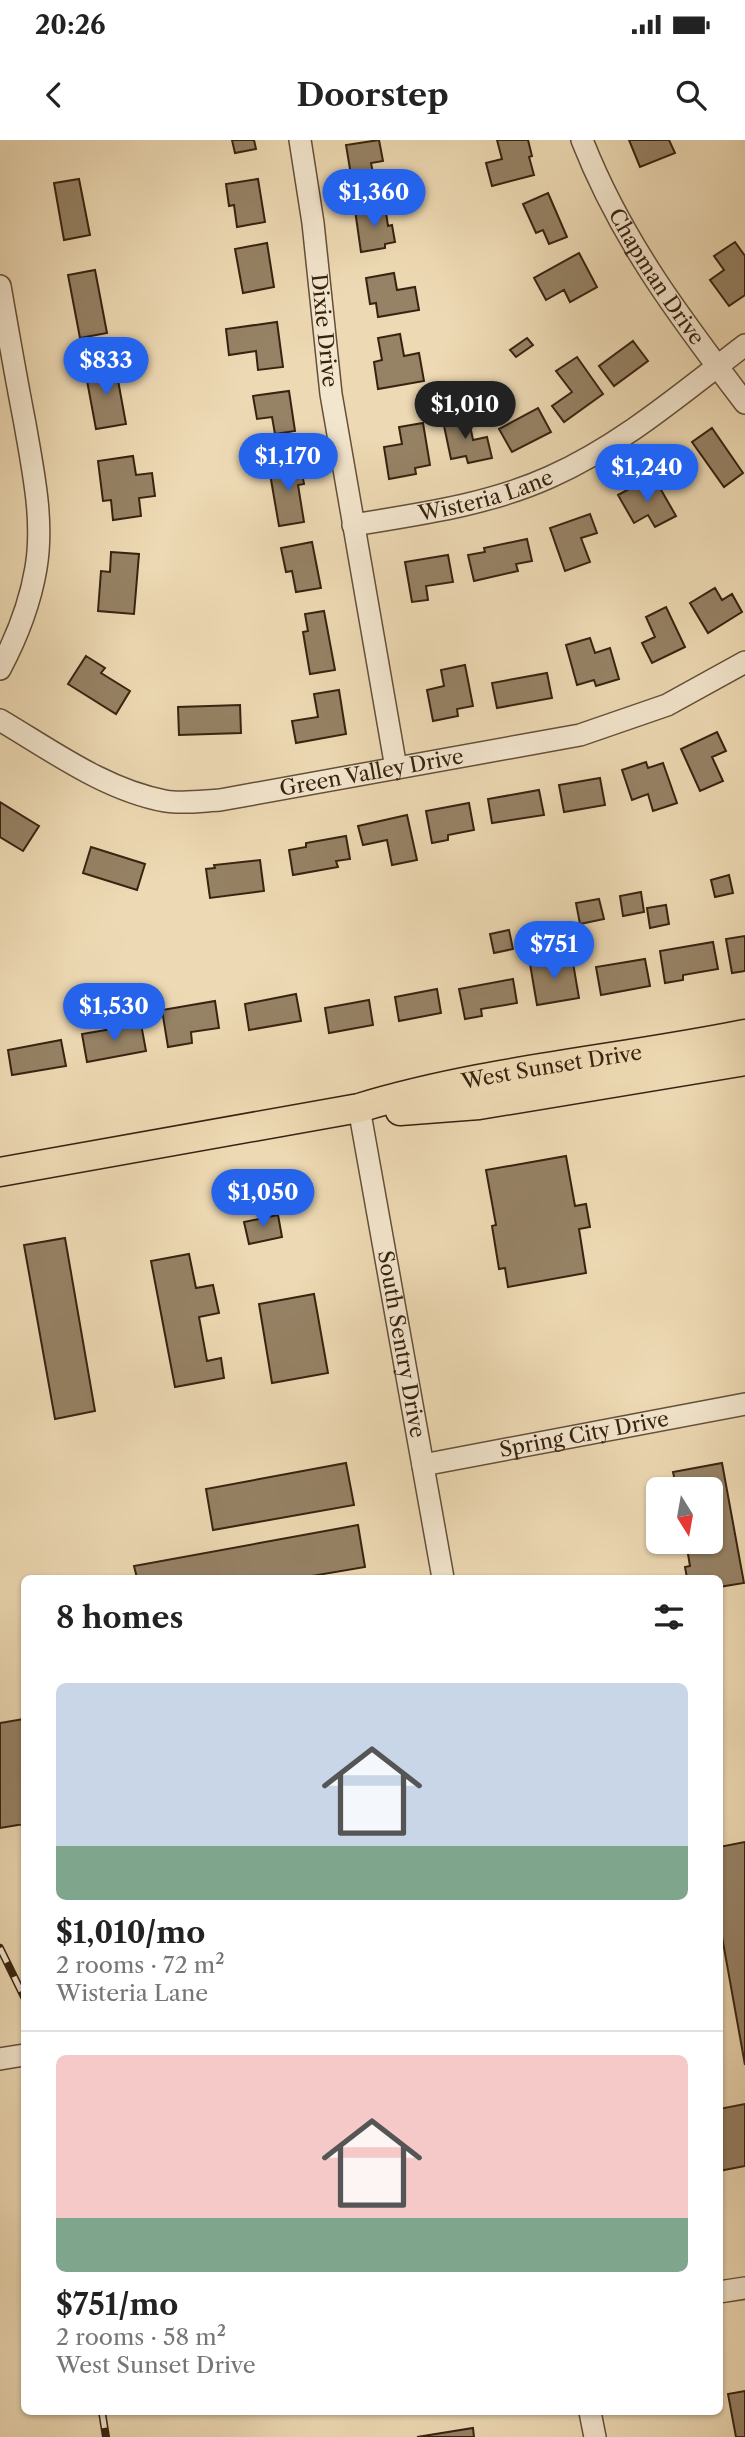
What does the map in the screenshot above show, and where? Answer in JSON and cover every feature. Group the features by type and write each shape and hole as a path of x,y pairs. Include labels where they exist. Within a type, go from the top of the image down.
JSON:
{"main road":[{"name":"West Sunset Drive","path":"0,1172 359,1108 479,1079 666,1050 745,1034"},
{"name":"West Sunset Drive","path":"359,1108 400,1111 479,1105 745,1061"}],"street":[{"name":"Dixie Drive","path":"300,140 313,223 331,394 396,768"},
{"name":"Chapman Drive","path":"582,140 606,197 651,276 745,403"},
{"path":"0,286 34,474 39,542 25,614 0,669"},
{"name":"Wisteria Lane","path":"353,525 480,502 551,477 592,456 626,434 745,345"},
{"name":"Green Valley Drive","path":"0,720 108,781 148,796 168,801 220,800 592,731 667,705 745,663"},
{"name":"South Sentry Drive","path":"359,1108 442,1575"},
{"name":"Spring City Drive","path":"423,1465 745,1404"},
{"path":"0,2059 21,2056"},
{"path":"723,2291 745,2288"},
{"path":"591,2415 595,2437"}],"building":[{"path":"232,140 254,140 256,149 235,153"},
{"path":"379,140 383,161 371,163 375,183 353,187 346,145"},
{"path":"497,140 528,140 534,175 492,186 486,163 502,159"},
{"path":"629,140 669,140 675,153 640,167"},
{"path":"79,179 90,235 64,240 54,183"},
{"path":"258,179 265,222 237,227 234,205 229,206 226,184"},
{"path":"548,193 567,237 549,244 543,230 536,233 523,204"},
{"path":"385,206 388,226 392,225 395,242 385,244 385,248 361,252 355,210"},
{"path":"735,242 745,256 745,295 729,306 710,280 724,270 714,256"},
{"path":"267,243 274,287 243,293 235,249"},
{"path":"579,253 597,287 570,302 564,290 546,300 534,278"},
{"path":"95,270 107,333 80,338 68,275"},
{"path":"394,273 397,290 415,287 419,310 378,317 376,303 370,304 366,278"},
{"path":"277,322 283,367 258,370 256,351 229,355 226,329"},
{"path":"400,334 404,356 419,353 424,381 378,389 374,362 382,360 378,338"},
{"path":"527,338 533,345 516,357 510,350"},
{"path":"633,341 648,361 614,386 599,366"},
{"path":"577,357 603,394 564,422 552,406 572,392 556,371"},
{"path":"115,364 126,424 96,429 85,370"},
{"path":"289,391 295,431 275,434 272,417 257,419 253,396"},
{"path":"538,408 551,432 512,452 499,429"},
{"path":"468,416 473,440 487,437 492,458 468,463 466,456 451,459 443,421"},
{"path":"423,423 430,465 415,468 416,474 389,479 384,447 402,444 399,427"},
{"path":"712,428 743,473 724,487 692,442"},
{"path":"133,456 136,475 152,473 155,496 139,498 141,516 113,520 111,500 103,501 98,461"},
{"path":"300,463 304,484 298,485 304,522 279,526 269,468"},
{"path":"656,481 676,516 655,527 648,515 634,523 618,495 638,484 641,489"},
{"path":"590,514 597,533 581,538 590,562 565,571 550,528"},
{"path":"527,539 532,561 516,564 518,571 474,581 468,555 485,552 484,548"},
{"path":"312,542 321,588 296,592 292,571 286,572 281,548"},
{"path":"111,552 139,554 134,614 98,611 101,571 110,572"},
{"path":"448,555 453,582 426,586 428,600 412,602 405,562"},
{"path":"715,588 722,600 732,594 742,612 708,633 690,603"},
{"path":"666,607 685,647 652,663 642,643 655,637 646,617"},
{"path":"324,611 335,670 310,674 303,632 308,631 305,614"},
{"path":"590,638 595,653 610,648 619,679 596,686 594,680 577,685 566,645"},
{"path":"86,656 105,668 101,673 130,691 116,714 68,684"},
{"path":"465,665 473,706 457,709 458,716 433,721 427,690 444,686 441,670"},
{"path":"547,673 552,698 497,708 492,683"},
{"path":"339,690 346,734 296,743 292,721 318,717 314,694"},
{"path":"240,705 241,733 179,735 178,707"},
{"path":"717,732 726,751 712,757 723,781 700,791 681,749"},
{"path":"646,762 648,768 663,763 677,803 653,811 648,794 632,800 622,770"},
{"path":"600,778 605,805 564,812 559,785"},
{"path":"539,790 544,815 492,823 488,799"},
{"path":"0,802 39,826 23,851 0,837"},
{"path":"469,803 474,830 448,835 448,840 432,843 426,811"},
{"path":"407,815 417,860 392,865 387,840 363,845 358,826"},
{"path":"346,836 350,859 336,861 338,867 293,875 289,850 306,847 306,843"},
{"path":"91,847 145,864 137,890 83,873"},
{"path":"260,860 264,891 210,898 206,869 215,868 214,865"},
{"path":"729,875 733,893 715,897 711,880"},
{"path":"641,892 644,912 623,916 620,896"},
{"path":"599,899 604,919 580,924 576,903"},
{"path":"666,905 669,924 650,928 647,908"},
{"path":"509,930 513,949 494,953 490,934"},
{"path":"745,936 745,971 732,973 726,939"},
{"path":"713,942 718,969 683,975 683,980 665,983 660,951"},
{"path":"572,957 579,998 537,1005 530,964"},
{"path":"645,959 650,986 601,995 596,967"},
{"path":"513,979 517,1003 481,1009 482,1016 465,1019 459,989"},
{"path":"437,989 441,1013 399,1021 395,997"},
{"path":"296,994 301,1021 249,1030 245,1004"},
{"path":"369,1000 373,1025 329,1033 325,1008"},
{"path":"215,1001 219,1028 191,1032 192,1043 168,1047 162,1010"},
{"path":"141,1024 146,1051 87,1062 82,1034"},
{"path":"61,1040 66,1066 12,1075 8,1050"},
{"path":"566,1156 575,1206 586,1204 590,1227 579,1229 586,1273 508,1287 505,1268 499,1269 492,1226 496,1225 486,1170"},
{"path":"278,1215 282,1237 249,1244 244,1222"},
{"path":"65,1238 95,1411 55,1419 24,1245"},
{"path":"189,1254 196,1288 213,1285 219,1313 199,1317 207,1361 221,1358 224,1378 175,1387 151,1261"},
{"path":"314,1294 328,1373 272,1383 259,1304"},
{"path":"346,1463 354,1505 213,1530 206,1489"},
{"path":"722,1463 744,1583 723,1586 723,1575 686,1575 685,1567 690,1566 688,1554 723,1554 723,1477 674,1477 673,1472"},
{"path":"358,1525 365,1567 318,1575 136,1575 134,1566"},
{"path":"21,1720 21,1824 0,1828 0,1723"},
{"path":"745,1842 745,2065 723,1942 723,1846"},
{"path":"745,2104 745,2166 723,2170 723,2108"},
{"path":"745,2391 745,2437 736,2437 728,2394"},
{"path":"473,2428 474,2437 417,2437"}],"railway":[{"path":"0,1948 21,1991"},
{"path":"102,2415 106,2437"}]}
